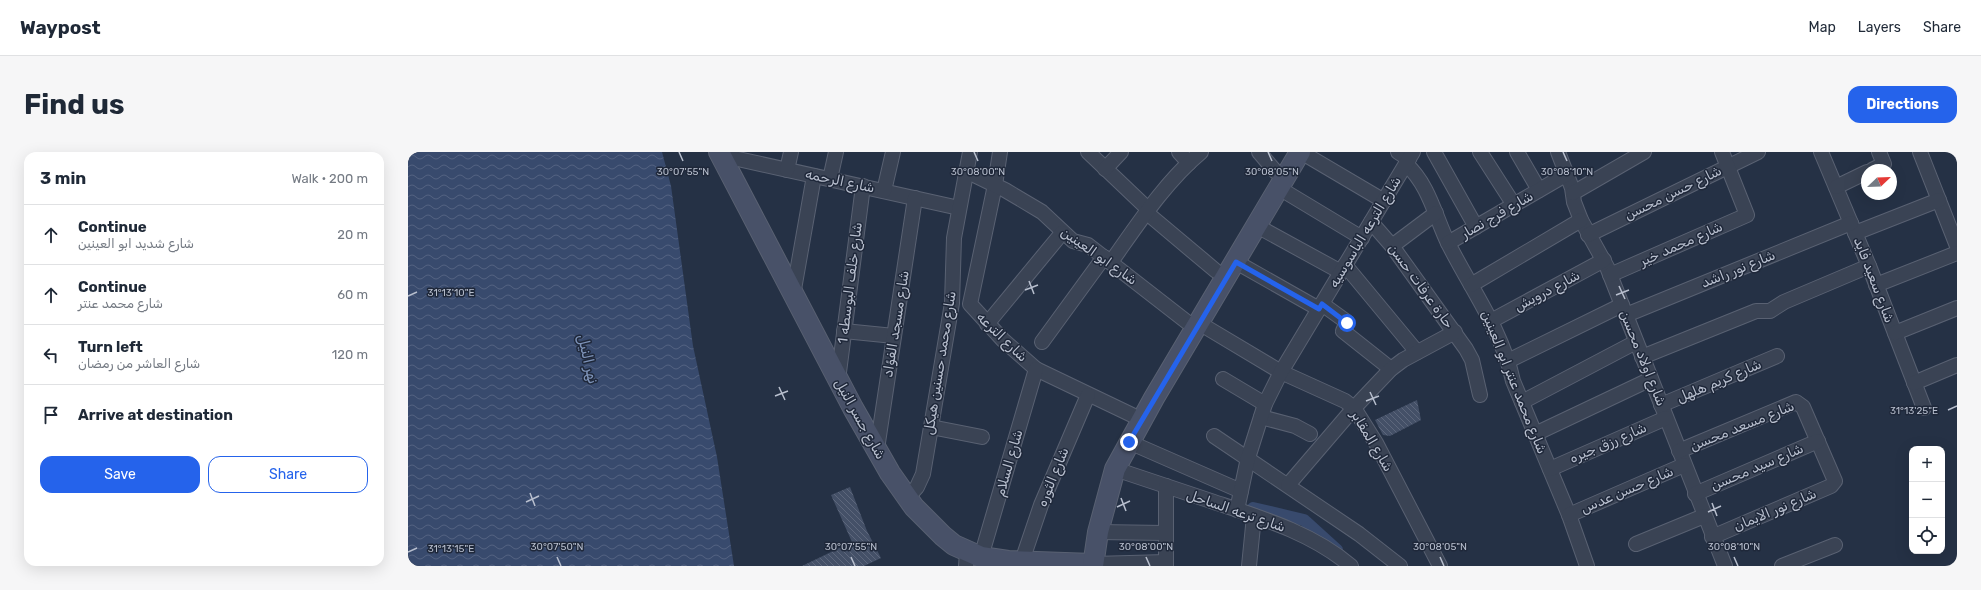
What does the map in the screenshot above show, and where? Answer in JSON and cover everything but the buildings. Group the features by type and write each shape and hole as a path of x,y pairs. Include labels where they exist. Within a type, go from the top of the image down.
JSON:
{"main road":[{"path":"1087,565 1086,528 1093,503 1117,441 1132,415 1193,322 1236,262 1257,226 1277,179 1286,152"},
{"path":"1087,565 1098,532 1115,469 1193,322 1216,271 1277,179 1301,152"},
{"name":"شارع جسر النيل","path":"730,155 793,294 876,449 890,474 907,498 942,536 972,558 1087,565"}],"street":[{"path":"788,170 791,152"},
{"path":"830,179 836,152"},
{"path":"884,191 893,152"},
{"name":"شارع محمد حسنين هيكل","path":"907,498 917,487 922,474 952,302 954,238 970,152"},
{"name":"شارع الترعه","path":"1000,152 995,185 970,301 972,307 987,324 1036,369 1132,415"},
{"path":"1088,152 1148,211 1216,271"},
{"path":"1105,169 1121,152"},
{"path":"1179,152 1189,163"},
{"path":"1042,342 1148,211 1189,163 1201,152"},
{"path":"1259,152 1277,179 1362,238"},
{"path":"1301,152 1384,201"},
{"path":"1434,152 1476,227"},
{"path":"1480,152 1514,205"},
{"path":"1517,152 1539,190"},
{"name":"شارع اولاد محسن","path":"1558,152 1567,174 1573,193 1574,202 1581,220 1588,235 1604,260 1712,537 1725,566"},
{"path":"1573,193 1644,152"},
{"path":"1722,152 1728,166"},
{"name":"شارع حسن محسن","path":"1588,235 1758,152"},
{"name":"شارع سعيد فايد","path":"1821,152 1869,266 1924,408"},
{"path":"1879,152 1884,164"},
{"path":"1920,152 1957,246"},
{"name":"شارع الرحمه","path":"730,155 788,170 959,208"},
{"name":"شارع الترعه الباسوسيه","path":"1237,510 1248,458 1263,410 1281,372 1384,201 1406,157"},
{"name":"شارع محمد عنتر ابو العينين","path":"1406,157 1425,186 1448,243 1491,321 1508,360 1513,381 1569,514 1587,566"},
{"name":"شارع محمد خير","path":"1610,275 1746,216 1747,211 1728,166"},
{"name":"شارع ابو العينين","path":"966,171 995,185 1042,212 1062,233 1073,241 1086,244 1193,322"},
{"name":"شارع فرج نصار","path":"1448,243 1567,174"},
{"path":"1836,187 1861,175"},
{"path":"793,294 814,176"},
{"name":"شارع خلف البوسطه 1","path":"838,380 863,186"},
{"name":"شارع مسجد الفؤاد","path":"876,449 915,198"},
{"name":"شارع نور راشد","path":"1508,360 1624,310 1853,228 1939,200"},
{"path":"1392,246 1436,213"},
{"path":"1471,285 1581,220"},
{"name":"حارة عرفات حسن","path":"1371,222 1392,246 1455,332 1472,360 1480,396"},
{"path":"1257,226 1343,269 1418,352"},
{"path":"987,324 1062,233"},
{"path":"1876,284 1957,253"},
{"name":"شارع درويش","path":"1491,321 1604,260"},
{"path":"1236,262 1347,322 1342,331 1391,369"},
{"path":"1642,358 1756,311 1762,310 1770,312 1784,302 1869,266"},
{"path":"1895,333 1957,308"},
{"name":"شارع المقابر","path":"1193,322 1281,372 1345,402 1354,408 1376,443 1440,566"},
{"path":"844,331 894,336"},
{"path":"1288,485 1354,408 1391,369 1418,352 1455,332"},
{"path":"1522,402 1636,342"},
{"name":"شارع كريم هلهل","path":"1661,405 1777,356"},
{"path":"1914,383 1957,365"},
{"name":"شارع السلام","path":"972,558 1036,369"},
{"path":"1223,379 1263,410 1310,434"},
{"path":"1535,434 1651,379"},
{"name":"شارع الثوره","path":"1022,561 1041,505 1088,395"},
{"name":"شارع مسعد محسن","path":"1679,451 1792,403 1801,404 1818,441"},
{"name":"شارع رزق جيره","path":"1550,469 1666,418"},
{"path":"930,427 982,437"},
{"path":"1214,436 1380,549 1400,566"},
{"name":"شارع نور الايمان","path":"1712,537 1831,486 1834,481 1818,441"},
{"name":"شارع سيد محسن","path":"1695,494 1818,441"},
{"path":"1129,442 1241,491"},
{"name":"شارع حسن عدس","path":"1569,514 1684,465"},
{"name":"شارع ترعه الساحل","path":"1115,469 1237,510 1303,535 1320,543 1351,566"},
{"path":"1087,565 1166,564 1166,486"},
{"path":"1249,566 1254,516"},
{"path":"1636,544 1704,516"},
{"path":"1098,532 1165,533"},
{"path":"1782,566 1835,545"}],"water":[{"name":"نهر النيل","path":"408,152 662,152 671,186 693,346 717,457 734,566 408,566"}],"waterway":[{"path":"1253,508 1304,520 1337,550"}],"route":[{"path":"1129,442 1236,262 1319,309 1322,304 1347,323"}]}
